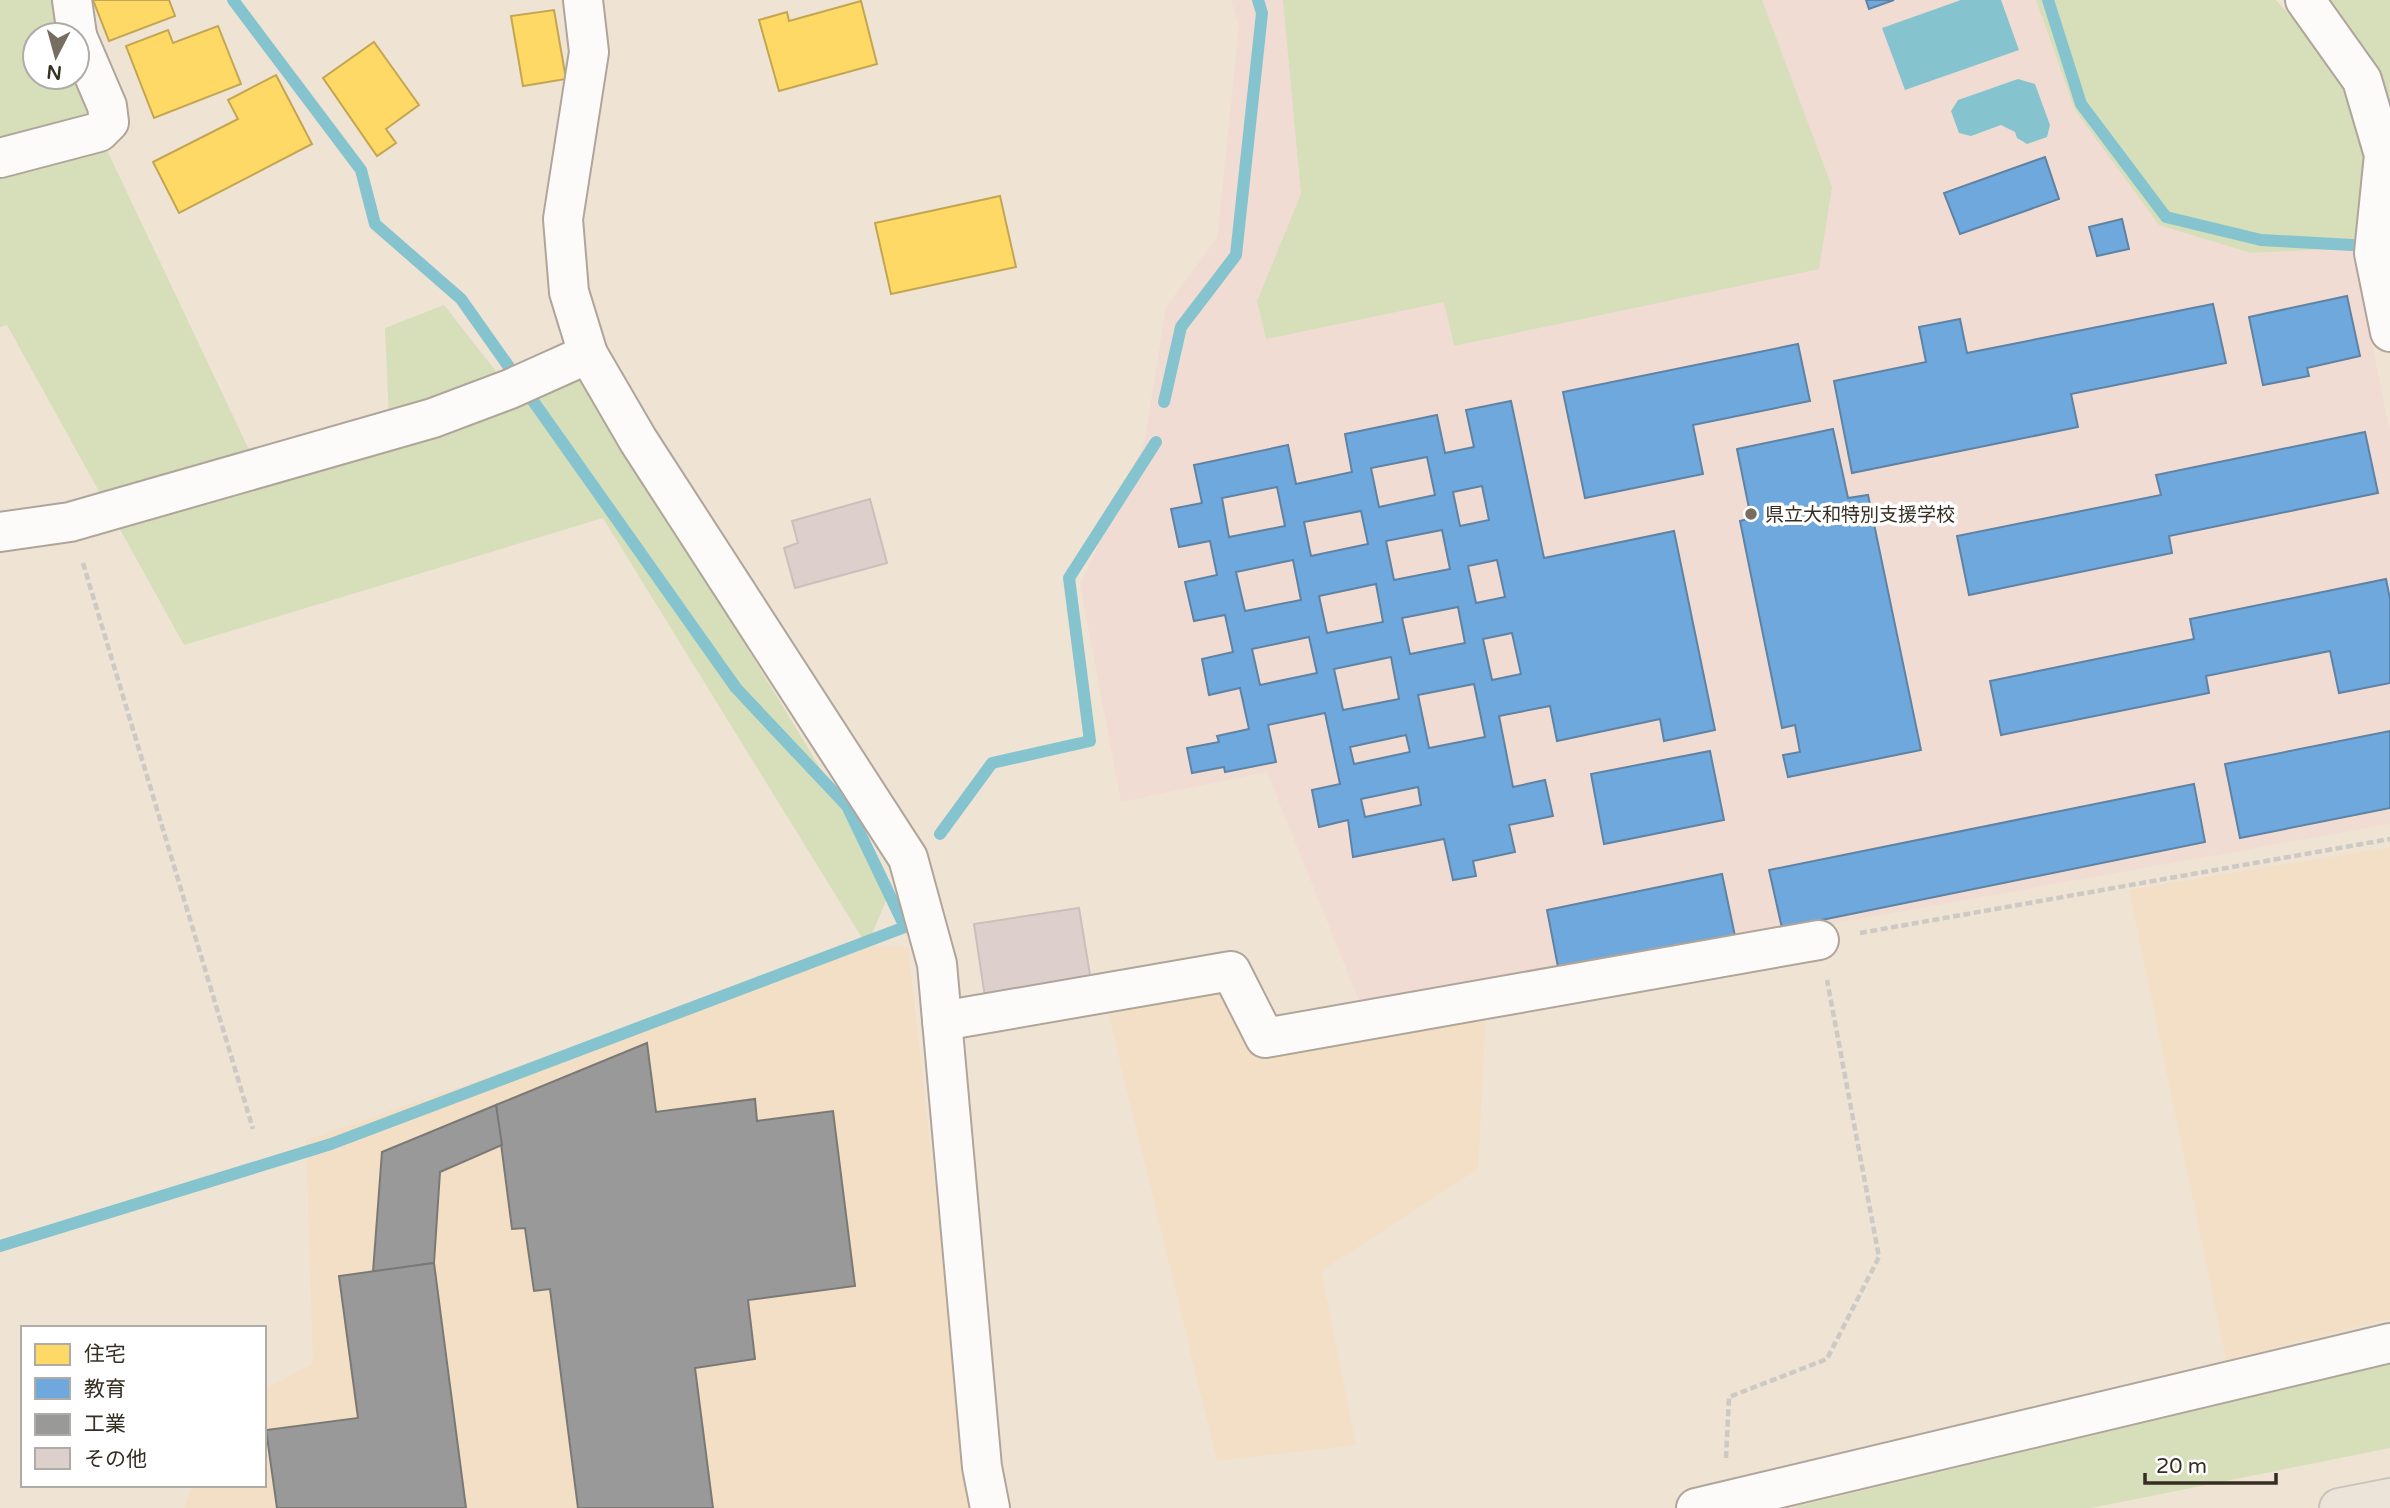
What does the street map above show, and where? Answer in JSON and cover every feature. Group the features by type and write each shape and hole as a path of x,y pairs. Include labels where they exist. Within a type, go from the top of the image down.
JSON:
{"highway":[{"path":"2339,1508 2390,1498"}],"street":[{"path":"72,0 75,21"},
{"path":"583,0 589,52 563,219 569,292 588,354 638,440 908,858 937,964 981,1453 990,1508"},
{"path":"2305,0 2362,80 2384,155 2374,253 2390,332"},
{"path":"0,158 99,132 109,122 107,106 91,68"},
{"path":"0,532 70,522 433,418 588,354"},
{"path":"942,1021 1231,971 1265,1038 1819,940"},
{"path":"1710,1505 2390,1343"}],"path":[{"path":"70,522 253,1129"},
{"path":"1710,1505 1729,1397 1827,1359 1879,1257 1819,940 2390,839"}],"shaded area":[{"name":"県立大和特別支援学校","path":"1231,0 2036,0 2075,110 2251,253 2353,248 2390,433 2390,824 1362,1008 1267,772 1121,802 1080,585 1144,444 1166,307 1217,238 1239,26"},
{"path":"2390,847 2390,1319 2226,1360 2129,890"},
{"path":"867,946 908,947 966,1465 974,1508 184,1508 192,1487 266,1487 266,1389 313,1363 306,1140"},
{"path":"1224,990 1260,1055 1486,1014 1478,1169 1321,1271 1356,1445 1217,1461 1108,1012"}],"green space":[{"path":"0,0 59,0 64,21 21,21 21,91 82,91 86,106 261,475 390,442 385,328 444,305 516,397 583,378 892,886 867,946 603,518 184,645 7,325 0,327"},
{"path":"1283,0 1762,0 1832,187 1819,269 1454,346 1444,302 1266,339 1257,301 1301,194"},
{"path":"2036,0 2276,0 2349,80 2375,160 2353,248 2251,253 2159,225 2075,110"},
{"path":"2327,0 2390,0 2390,131"},
{"path":"2390,1364 2390,1448 2091,1508 1790,1508"}],"water":[{"path":"1961,0 2001,0 2019,50 1905,90 1882,28"},
{"path":"2018,79 2035,84 2050,125 2047,137 2027,144 2017,138 2015,132 2001,125 1971,136 1959,133 1951,111 1958,100"}],"building: 住宅":[{"path":"93,0 169,0 175,16 109,41"},
{"path":"861,1 877,64 779,91 759,20 787,12 789,21"},
{"path":"554,10 566,79 523,86 511,16"},
{"path":"218,26 241,84 154,118 126,46 168,30 173,43"},
{"path":"374,42 419,105 386,129 396,143 377,156 323,78"},
{"path":"276,75 312,144 179,213 153,162 238,119 228,100"},
{"path":"1000,196 1016,267 891,294 875,223"}],"building: 教育":[{"path":"1866,0 1894,0 1869,9"},
{"path":"2045,157 2059,199 1960,234 1944,193"},
{"path":"2122,219 2129,249 2097,256 2089,227"},
{"path":"2347,296 2360,356 2307,368 2309,376 2263,385 2249,317"},
{"path":"2213,304 2226,363 2071,394 2078,427 1852,473 1834,381 1926,362 1919,327 1960,319 1967,353"},
{"path":"1798,344 1810,401 1693,425 1703,474 1585,498 1563,392"},
{"path":"1511,401 1544,558 1674,531 1715,730 1664,741 1660,719 1557,741 1550,706 1499,716 1513,787 1545,780 1553,816 1509,825 1515,852 1473,861 1476,876 1453,880 1444,839 1353,857 1348,820 1319,827 1312,790 1340,784 1325,713 1268,725 1276,762 1225,772 1224,767 1192,773 1187,748 1219,742 1217,736 1249,729 1240,688 1209,695 1202,659 1233,652 1225,615 1194,621 1185,582 1217,575 1210,541 1179,547 1171,509 1202,503 1194,465 1288,445 1296,484 1352,472 1345,434 1437,415 1445,453 1474,447 1466,410","holes":["1427,457 1435,495 1379,507 1371,468","1482,486 1489,520 1460,526 1453,492","1277,487 1285,526 1229,537 1222,498","1361,511 1368,544 1311,556 1304,522","1442,530 1450,569 1394,580 1386,541","1293,560 1301,600 1245,611 1236,572","1497,560 1505,597 1476,603 1468,566","1376,584 1383,622 1327,633 1319,596","1458,607 1465,643 1410,654 1402,618","1512,633 1521,674 1492,680 1483,639","1309,637 1317,673 1260,685 1252,649","1391,657 1399,699 1343,710 1334,669","1474,684 1485,737 1429,748 1418,695","1406,735 1410,752 1354,764 1350,747","1418,787 1421,805 1365,817 1361,799"]},
{"path":"1833,429 1848,498 1868,495 1921,750 1788,777 1783,755 1800,752 1795,725 1782,728 1740,521 1751,518 1737,449"},
{"path":"2365,432 2378,493 2169,536 2172,553 1969,595 1957,536 2161,495 2156,475"},
{"path":"2386,579 2390,599 2390,683 2339,693 2330,651 2206,676 2209,693 2001,735 1990,681 2194,639 2190,619"},
{"path":"2390,731 2390,808 2240,838 2225,764"},
{"path":"1710,751 1724,820 1604,844 1591,774"},
{"path":"2194,784 2205,842 1782,928 1769,870"},
{"path":"1722,874 1735,936 1559,972 1547,910"}],"building: 工業":[{"path":"647,1043 656,1112 755,1099 757,1121 833,1111 855,1286 748,1300 755,1359 695,1368 713,1508 578,1508 550,1289 534,1291 525,1228 512,1229 496,1105"},
{"path":"496,1105 502,1145 440,1172 434,1263 373,1272 382,1152"},
{"path":"434,1263 466,1508 277,1508 266,1430 358,1418 339,1276"}],"building: その他":[{"path":"870,499 887,563 795,588 784,548 798,543 792,521"},
{"path":"1079,908 1091,981 985,997 974,924"}],"waterway":[{"path":"0,1246 331,1144 905,927 847,806 736,688 461,299 375,224 361,170 233,0"},
{"path":"1164,402 1181,327 1236,255 1262,13 1258,0"},
{"path":"2048,0 2081,104 2166,217 2261,240 2352,245"},
{"path":"940,834 992,763 1090,741 1069,578 1156,442"}],"place":[{"name":"県立大和特別支援学校","path":"1751,514"}]}
